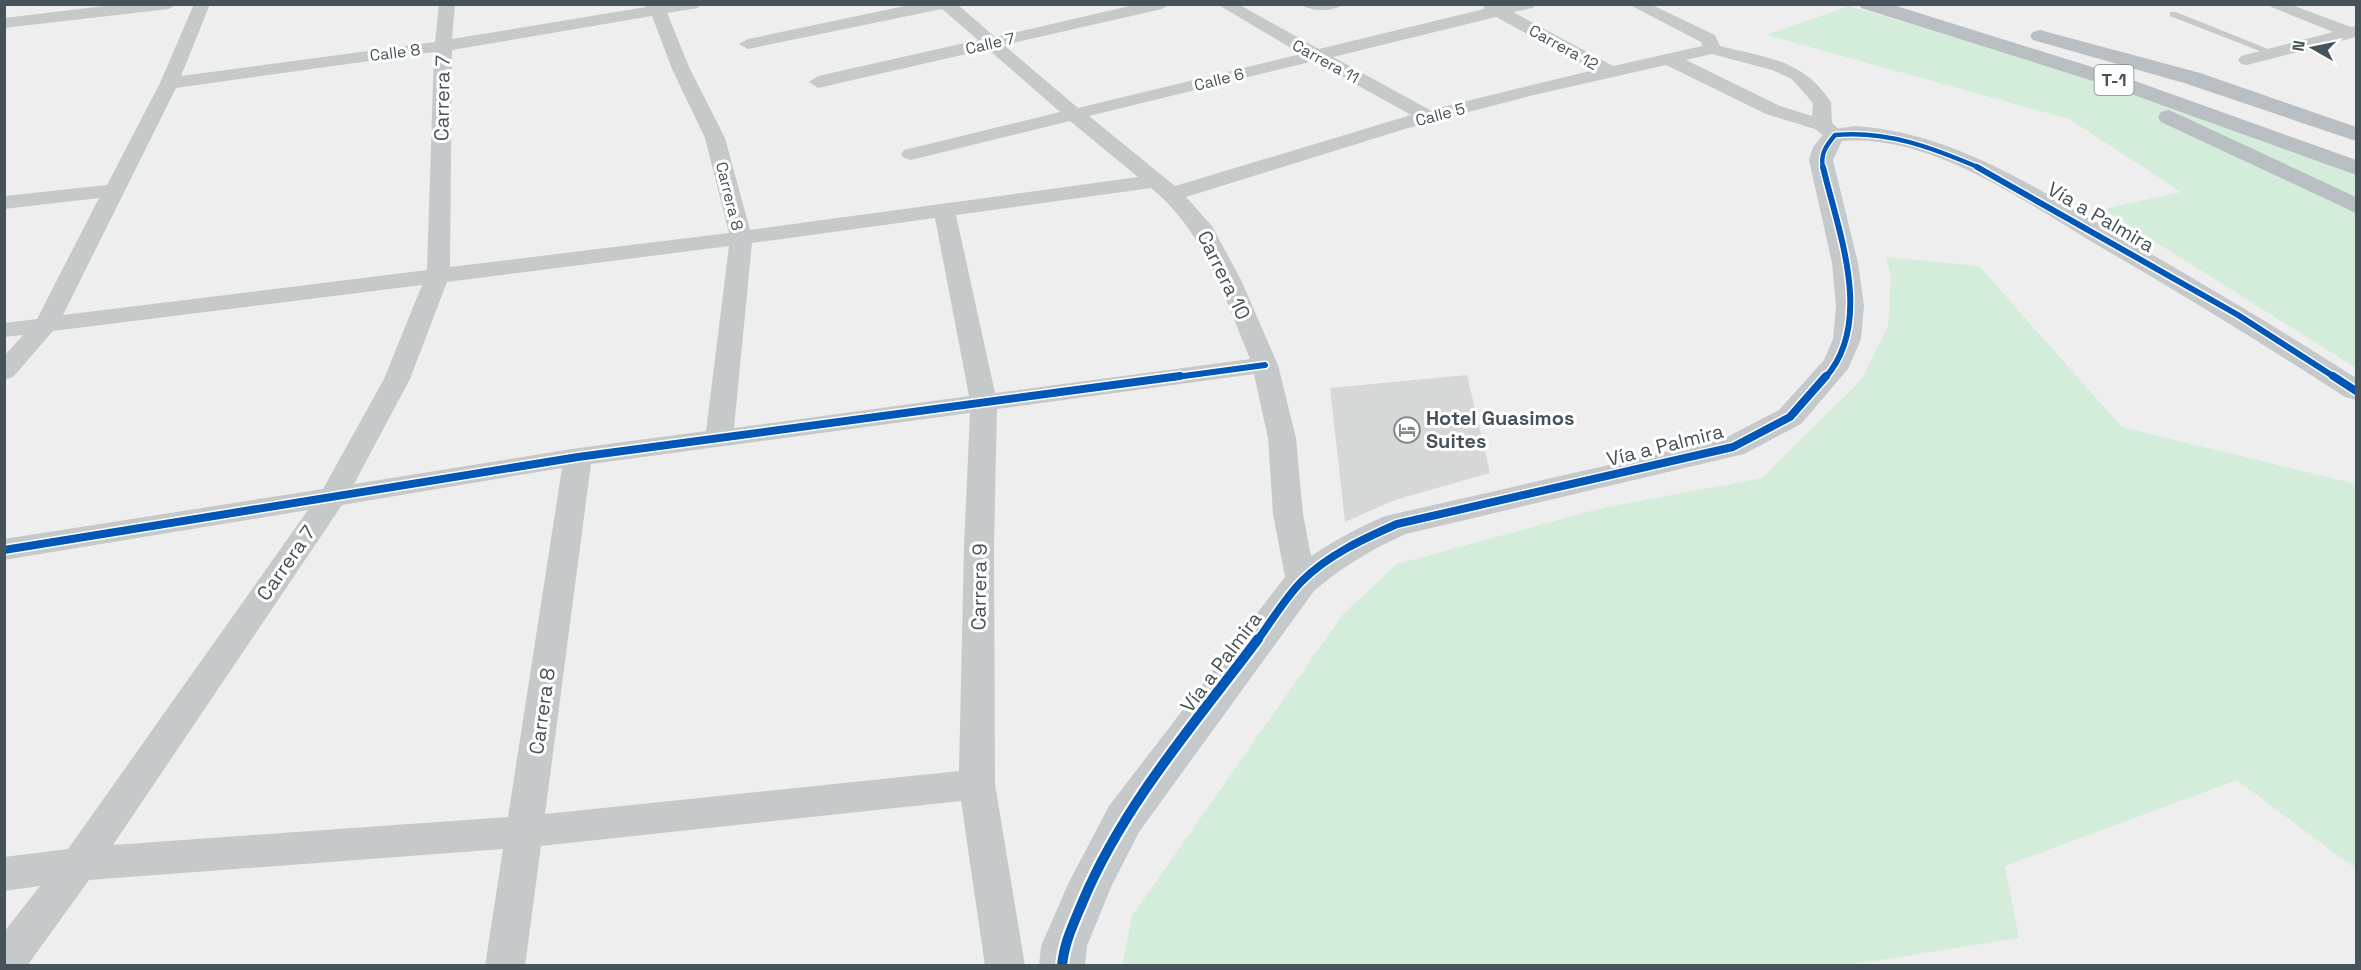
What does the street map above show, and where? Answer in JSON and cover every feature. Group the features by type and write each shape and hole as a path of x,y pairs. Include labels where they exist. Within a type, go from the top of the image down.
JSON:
{"highway":[{"name":"T-1","path":"1868,4 2127,84 2265,132 2356,168"},
{"name":"T-1","path":"1922,4 2001,27 2356,152"},
{"path":"2001,27 2091,48 2192,78 2356,134"},
{"path":"2059,63 2356,206"}],"street":[{"path":"4,23 169,4"},
{"path":"4,372 46,324 169,83 202,4"},
{"name":"Carrera 7","path":"4,964 79,864 333,496 397,379 438,274 443,46 447,4"},
{"name":"Calle 8","path":"169,83 443,46 655,8 692,4"},
{"path":"748,44 940,4"},
{"name":"Carrera 10","path":"946,4 1075,116 1163,187 1201,226 1229,280 1265,365 1282,438 1288,514 1301,582"},
{"path":"1101,4 1116,14"},
{"name":"Calle 7","path":"818,82 1162,4"},
{"name":"Carrera 11","path":"1225,4 1314,56 1428,117"},
{"path":"1308,4 1335,4"},
{"name":"Calle 6","path":"911,154 1075,116 1314,56 1492,7 1527,4"},
{"path":"1636,4 1709,39 1712,49 1778,66 1798,75 1822,102 1828,130"},
{"path":"2272,4 2354,33"},
{"name":"Carrera 12","path":"1492,7 1610,72"},
{"name":"Carrera 8","path":"655,8 681,69 716,138 741,238 719,438"},
{"path":"2247,60 2354,33"},
{"name":"Calle 5","path":"4,330 438,274 741,238 944,210 1163,187 1428,117 1712,49"},
{"path":"1671,60 1773,110 1828,130"},
{"name":"Vía a Palmira","path":"1062,966 1064,946 1091,882 1124,819 1301,582 1324,563 1359,541 1397,524 1733,447 1790,417 1838,363 1847,339 1850,306 1845,263 1821,160 1828,130 1896,138 1950,155 1992,173 2238,315 2356,391"},
{"path":"4,203 116,190"},
{"name":"Carrera 9","path":"944,210 984,403 979,546 977,784 1005,966"},
{"path":"4,550 578,457 1265,365"},
{"name":"Carrera 8","path":"505,966 578,457"},
{"path":"4,874 79,864 525,832 977,784"}],"lane":[{"path":"2173,14 2273,53"}],"green space":[{"path":"1849,6 2014,55 2230,125 2356,176 2356,368 2103,209 2181,192 2069,119 1766,35"},
{"path":"1886,257 1979,266 2122,427 2356,484 2356,869 2237,780 2005,866 2019,938 1843,966 1122,965 1132,916 1343,614 1397,564 1602,508 1762,478 1861,380 1888,326 1891,276"}],"building":[{"name":"Hotel Guasimos Suites","path":"1467,375 1490,473 1395,500 1345,522 1330,388"}],"cycle path":[{"path":"1062,966 1064,946 1091,882 1124,819 1301,582 1324,563 1359,541 1397,524 1733,447 1790,417 1838,363 1847,339 1850,306 1845,263 1821,160 1825,147 1835,135 1855,133 1895,138 1935,150 1992,173 2238,315 2356,391"},
{"path":"4,550 578,457 1265,365"}],"place":[{"name":"Hotel Guasimos Suites","path":"1407,430"}]}
